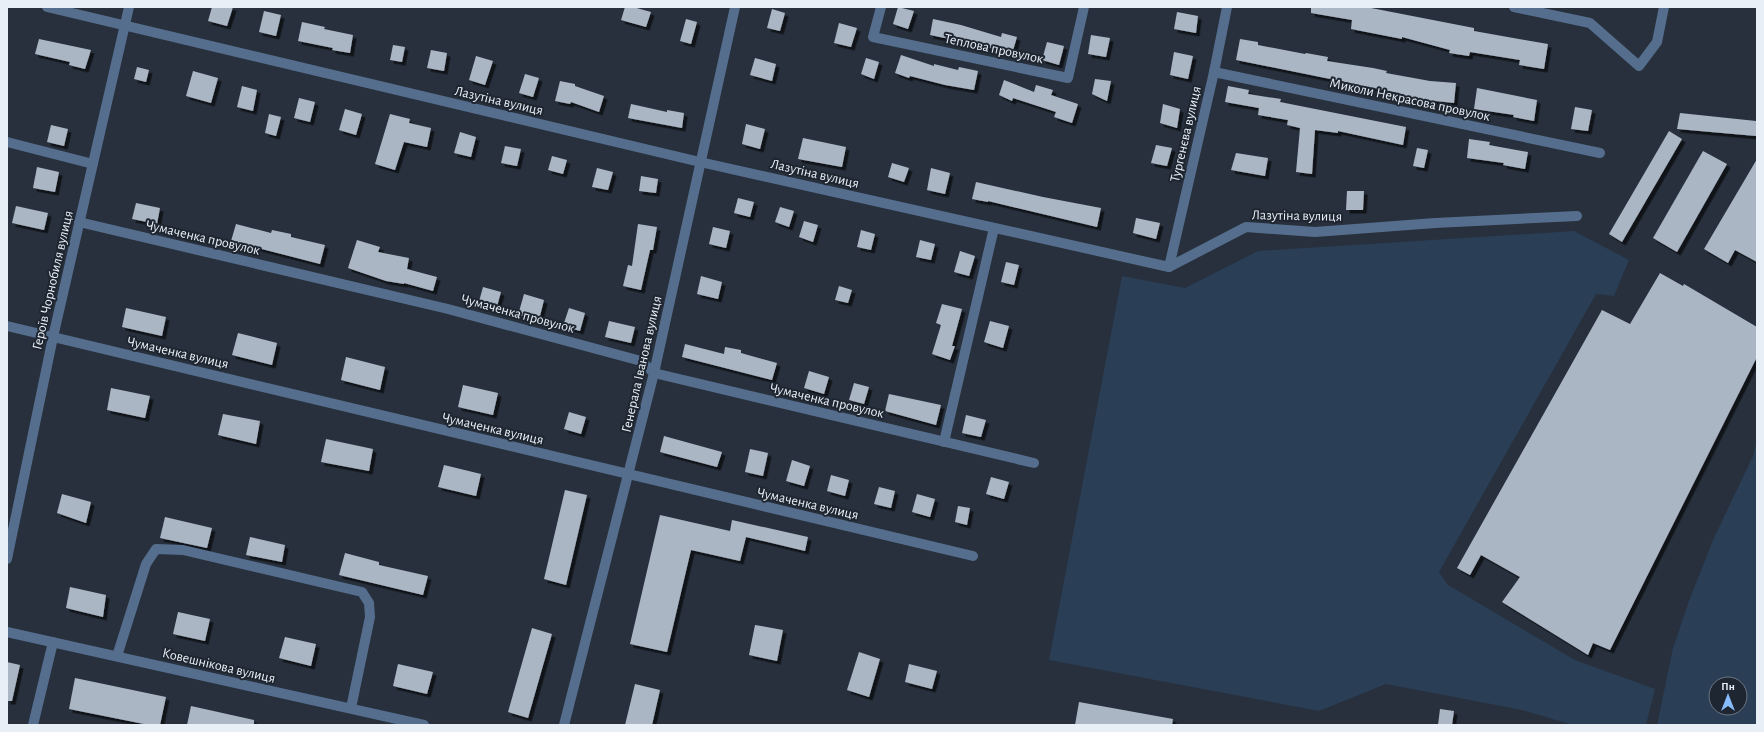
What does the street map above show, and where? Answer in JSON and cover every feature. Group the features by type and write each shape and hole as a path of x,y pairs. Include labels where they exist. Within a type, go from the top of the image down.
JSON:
{"street":[{"name":"Лазутіна вулиця","path":"47,7 700,162 1169,268 1246,227 1315,232 1435,223 1578,216"},
{"name":"Героїв Чорнобиля вулиця","path":"7,559 53,337 130,7"},
{"name":"Генерала Іванова вулиця","path":"564,725 654,373 735,7"},
{"name":"Теплова провулок","path":"880,7 874,37 1068,78 1084,7"},
{"name":"Тургенєва вулиця","path":"1169,268 1214,72 1227,7"},
{"path":"1514,7 1590,23 1640,66 1657,42 1664,7"},
{"name":"Миколи Некрасова провулок","path":"1214,72 1600,153"},
{"path":"7,142 93,164"},
{"name":"Чумаченка провулок","path":"79,222 448,309 641,361 654,373 1034,463"},
{"path":"944,442 994,228"},
{"name":"Чумаченка вулиця","path":"7,326 973,556"},
{"path":"117,656 146,564 156,549 183,550 362,592 369,603 370,617 351,708"},
{"name":"Ковешнікова вулиця","path":"7,632 424,725"},
{"path":"33,725 52,642"}],"shaded area":[{"path":"1574,231 1629,260 1614,296 1596,294 1439,572 1448,585 1575,660 1655,689 1646,725 1573,725 1522,710 1386,684 1319,711 1049,660 1122,276 1185,288 1258,251"},
{"path":"1757,439 1757,725 1657,725 1673,648 1689,601 1713,540 1753,456"}],"building":[{"path":"212,7 233,7 227,26 208,21"},
{"path":"625,7 633,7 651,12 646,27 621,20"},
{"path":"898,7 914,11 908,29 893,24"},
{"path":"1311,7 1366,7 1474,28 1474,31 1548,44 1544,69 1519,65 1520,60 1470,52 1469,56 1449,53 1450,50 1402,37 1402,39 1351,29 1352,20 1311,13"},
{"path":"772,9 785,13 780,31 767,28"},
{"path":"264,11 281,15 276,36 259,32"},
{"path":"1177,12 1198,16 1196,33 1174,29"},
{"path":"686,19 697,22 691,44 680,41"},
{"path":"933,19 961,25 1001,37 1002,33 1017,37 1012,54 979,45 978,48 963,44 964,42 930,35"},
{"path":"302,22 325,27 324,29 353,35 350,53 298,41"},
{"path":"839,23 857,28 851,47 834,43"},
{"path":"1091,35 1110,38 1106,57 1088,54"},
{"path":"39,39 91,50 85,69 69,65 70,62 35,54"},
{"path":"1240,39 1258,42 1258,45 1328,57 1327,61 1373,68 1387,71 1386,73 1430,81 1456,83 1454,103 1398,97 1399,93 1236,60"},
{"path":"1047,42 1064,46 1059,65 1042,60"},
{"path":"393,45 405,47 402,62 390,60"},
{"path":"431,50 447,53 444,71 427,68"},
{"path":"1174,52 1193,56 1188,79 1170,75"},
{"path":"901,55 934,66 934,64 958,70 959,67 978,71 974,90 945,85 910,76 909,78 895,73"},
{"path":"476,56 493,61 485,85 469,80"},
{"path":"755,58 776,64 772,81 750,75"},
{"path":"866,58 879,62 874,79 861,74"},
{"path":"137,67 149,70 146,82 134,79"},
{"path":"193,71 218,78 211,103 186,96"},
{"path":"525,74 539,78 533,97 519,93"},
{"path":"1095,79 1111,81 1107,101 1092,94"},
{"path":"1004,80 1034,92 1036,85 1053,90 1051,95 1078,104 1072,123 1054,117 1056,112 1013,98 1012,101 999,95"},
{"path":"560,81 575,84 575,86 604,96 599,112 571,102 570,104 555,101"},
{"path":"242,86 257,90 253,111 237,107"},
{"path":"1228,86 1249,90 1248,94 1281,99 1280,102 1406,127 1403,145 1338,131 1338,133 1315,130 1312,174 1296,172 1300,128 1287,125 1288,120 1258,115 1259,108 1225,102"},
{"path":"1477,88 1537,100 1534,121 1513,117 1514,115 1474,109"},
{"path":"299,98 315,102 310,122 294,118"},
{"path":"631,104 667,112 667,110 684,113 682,128 628,118"},
{"path":"1163,104 1180,109 1177,128 1160,123"},
{"path":"1575,107 1592,110 1588,131 1571,129"},
{"path":"345,109 362,114 356,135 339,130"},
{"path":"1680,113 1756,121 1756,136 1677,129"},
{"path":"269,114 281,117 276,136 265,133"},
{"path":"390,114 410,119 409,123 431,128 427,147 404,142 395,170 375,164"},
{"path":"746,124 765,129 760,149 742,144"},
{"path":"51,125 68,129 64,146 47,142"},
{"path":"1669,131 1682,139 1622,242 1609,234"},
{"path":"460,132 476,137 471,157 454,153"},
{"path":"803,138 846,147 842,167 798,159"},
{"path":"1469,139 1490,142 1489,145 1528,152 1525,169 1503,165 1504,163 1467,158"},
{"path":"1156,145 1172,148 1167,166 1151,163"},
{"path":"505,146 521,149 517,166 501,163"},
{"path":"1417,148 1428,150 1424,168 1413,166"},
{"path":"1703,151 1727,164 1677,252 1653,238"},
{"path":"1236,153 1268,158 1265,176 1231,170"},
{"path":"552,156 567,160 563,174 548,170"},
{"path":"1757,159 1757,262 1735,250 1728,263 1704,249"},
{"path":"892,163 909,168 904,182 888,177"},
{"path":"37,167 59,172 55,192 33,188"},
{"path":"597,168 613,172 608,190 592,187"},
{"path":"931,168 950,173 945,194 927,190"},
{"path":"641,176 658,179 656,193 639,191"},
{"path":"976,182 1101,208 1097,227 988,201 972,199"},
{"path":"1347,191 1364,191 1363,210 1346,210"},
{"path":"738,198 754,202 750,217 734,213"},
{"path":"136,203 160,208 157,224 132,219"},
{"path":"16,206 48,213 44,230 12,223"},
{"path":"780,207 794,211 789,227 775,222"},
{"path":"1136,218 1160,223 1156,239 1133,233"},
{"path":"804,221 818,225 813,242 799,237"},
{"path":"236,224 271,233 272,230 291,234 291,237 325,245 320,264 231,241"},
{"path":"638,224 657,227 653,250 650,250 641,290 623,286 628,265 632,266"},
{"path":"713,227 730,231 726,248 709,244"},
{"path":"861,230 875,234 871,250 857,247"},
{"path":"357,240 380,247 378,252 409,258 407,269 437,277 433,291 404,283 386,281 348,268"},
{"path":"920,240 935,244 931,260 916,257"},
{"path":"960,251 975,256 969,276 954,272"},
{"path":"1006,262 1019,265 1014,285 1001,282"},
{"path":"1660,273 1683,286 1684,284 1757,327 1757,357 1610,650 1593,643 1588,655 1502,602 1520,577 1481,555 1470,575 1457,568 1602,310 1630,324"},
{"path":"701,276 722,282 718,299 697,294"},
{"path":"839,286 852,290 848,303 835,300"},
{"path":"483,287 501,292 496,310 478,305"},
{"path":"524,294 544,300 539,320 518,315"},
{"path":"942,304 962,309 952,346 955,346 950,360 932,354 941,325 936,323"},
{"path":"126,308 166,317 162,336 122,327"},
{"path":"569,308 585,313 580,331 563,326"},
{"path":"609,321 635,327 631,343 605,337"},
{"path":"990,321 1009,326 1003,348 984,342"},
{"path":"238,333 277,343 272,365 232,355"},
{"path":"685,344 724,354 725,347 741,350 741,353 777,363 772,380 682,357"},
{"path":"346,357 385,367 380,390 341,380"},
{"path":"809,371 829,377 824,394 804,388"},
{"path":"854,383 869,387 864,404 849,400"},
{"path":"463,385 498,393 493,415 458,407"},
{"path":"111,388 150,396 145,418 107,410"},
{"path":"889,394 941,405 936,425 885,411"},
{"path":"569,412 586,417 581,434 564,429"},
{"path":"223,414 260,421 256,444 218,435"},
{"path":"966,415 986,420 981,437 962,433"},
{"path":"664,436 722,452 717,467 660,452"},
{"path":"326,439 373,449 369,471 321,462"},
{"path":"750,449 768,453 763,476 745,472"},
{"path":"792,460 810,466 804,486 786,481"},
{"path":"444,465 481,474 476,496 438,487"},
{"path":"831,475 849,480 845,496 827,491"},
{"path":"991,477 1009,482 1004,499 986,494"},
{"path":"879,487 895,491 891,508 874,504"},
{"path":"565,490 587,495 566,585 544,579"},
{"path":"62,494 91,502 86,523 57,513"},
{"path":"917,494 935,499 930,517 912,512"},
{"path":"958,506 970,508 967,525 955,522"},
{"path":"660,515 730,531 732,520 808,537 805,551 746,537 740,561 691,550 667,652 630,644"},
{"path":"165,517 212,528 207,548 160,538"},
{"path":"250,537 285,545 282,562 246,555"},
{"path":"345,553 379,562 379,565 428,576 423,595 339,575"},
{"path":"70,587 106,595 103,617 66,608"},
{"path":"178,612 210,619 205,641 173,634"},
{"path":"755,625 783,630 777,661 749,655"},
{"path":"532,628 552,634 528,718 508,712"},
{"path":"285,637 316,644 311,666 279,658"},
{"path":"859,652 880,659 869,697 847,690"},
{"path":"7,662 20,665 12,701 7,701"},
{"path":"398,664 433,672 427,694 393,686"},
{"path":"909,664 937,671 932,689 905,682"},
{"path":"75,678 166,697 160,725 149,725 69,709"},
{"path":"635,684 660,690 652,725 625,725"},
{"path":"1079,702 1173,719 1172,725 1075,725"},
{"path":"191,706 254,720 254,725 187,725"},
{"path":"1440,709 1454,711 1452,725 1438,725"}]}
